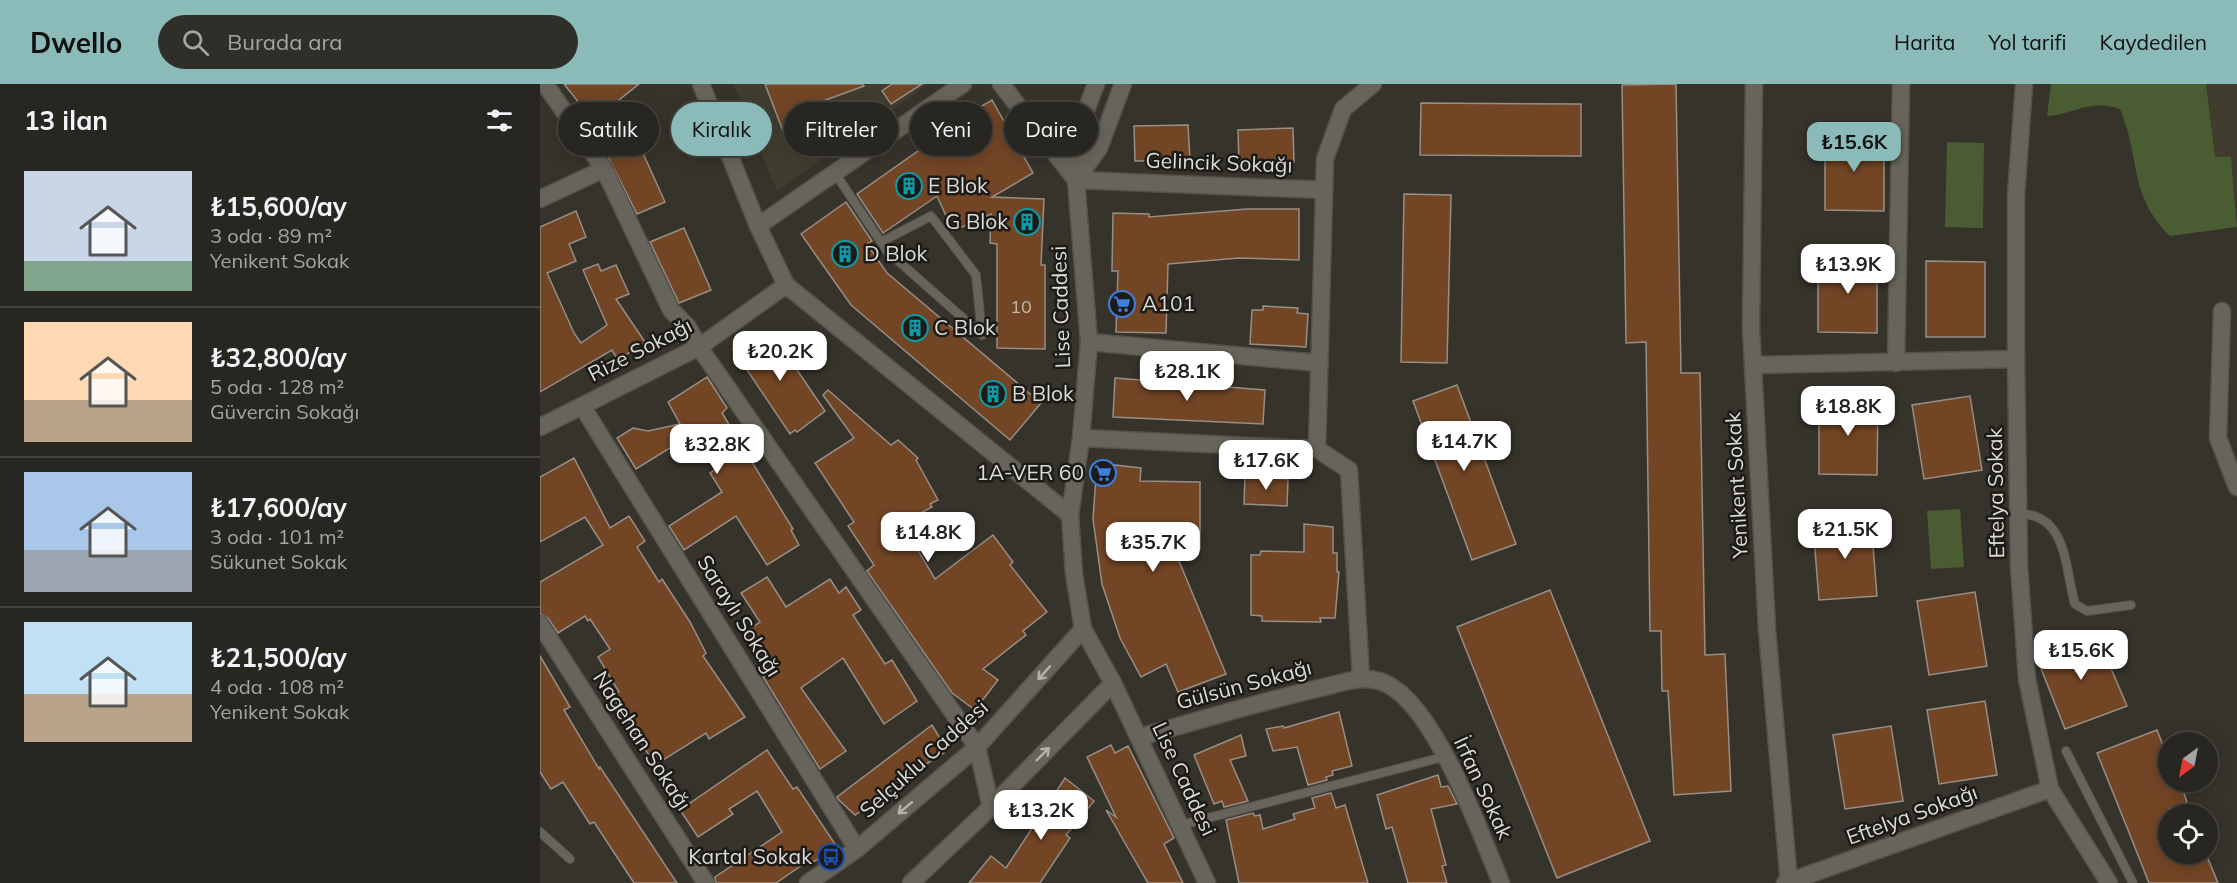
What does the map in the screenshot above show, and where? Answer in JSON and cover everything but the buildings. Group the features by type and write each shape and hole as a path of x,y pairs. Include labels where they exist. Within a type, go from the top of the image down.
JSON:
{"street":[{"path":"545,84 604,170 671,310 688,327 699,347 977,747 991,807"},
{"path":"701,84 758,226 786,285 1070,515"},
{"path":"758,226 963,84"},
{"path":"1001,84 1076,180 1098,148 1123,84"},
{"name":"Lise Caddesi","path":"1096,84 1076,137 1076,180 1089,342 1081,438 1070,515 1074,574 1083,629 1140,737 1207,883"},
{"path":"1317,449 1325,159 1343,109 1373,84"},
{"name":"Yenikent Sokak","path":"1754,84 1750,246 1753,365 1767,629 1788,883"},
{"path":"1896,363 1901,84"},
{"name":"Eftelya Sokak","path":"2024,84 2016,195 2016,359 2019,514 2027,679 2050,789 2109,883"},
{"path":"540,199 604,170"},
{"name":"Gelincik Sokağı","path":"1076,180 1324,190"},
{"name":"Rize Sokağı","path":"540,427 699,347 786,285"},
{"path":"2222,311 2218,438 2237,487"},
{"path":"1089,342 1320,363"},
{"path":"1753,365 2016,359"},
{"name":"Saraylı Sokağı","path":"582,406 857,849"},
{"path":"1081,438 1317,449 1349,470 1361,679"},
{"name":"Nagehan Sokağı","path":"540,624 706,883"},
{"name":"Selçuklu Caddesi","path":"808,883 857,849 977,747 1083,629"},
{"name":"Gülsün Sokağı","path":"1140,737 1267,700 1361,679"},
{"name":"İrfan Sokak","path":"1361,679 1381,681 1394,689 1418,714 1447,756 1501,883"},
{"path":"911,883 991,807 1113,683"},
{"name":"Eftelya Sokağı","path":"1788,883 2050,789"}],"lane":[{"path":"835,173 881,242 887,250 982,335 976,275 932,216 881,242"},
{"path":"2019,514 2037,518 2059,537 2064,550 2075,604 2087,611 2131,605"},
{"path":"2066,751 2133,883"},
{"path":"1181,825 1447,756"},
{"path":"540,832 570,859"}],"shaded area":[{"path":"733,84 928,84 898,105 898,102 784,102 784,156 826,156 777,191 763,156 772,156 772,102 740,102"},
{"path":"2206,84 2237,84 2237,213 2231,157 2215,157"}],"green space":[{"path":"2051,84 2206,84 2215,157 2231,157 2237,227 2170,236 2157,221 2141,191 2131,144 2120,109 2100,105 2047,116"},
{"path":"1947,142 1984,143 1983,228 1945,227"},
{"path":"1960,509 1964,567 1931,569 1927,511"}],"place":[{"name":"E Blok","path":"909,186"},
{"name":"G Blok","path":"1027,222"},
{"name":"D Blok","path":"845,254"},
{"name":"A101","path":"1122,304"},
{"name":"C Blok","path":"915,328"},
{"name":"B Blok","path":"993,394"},
{"name":"1A-VER 60","path":"1103,473"},
{"name":"Kartal Sokak","path":"831,857"}]}
